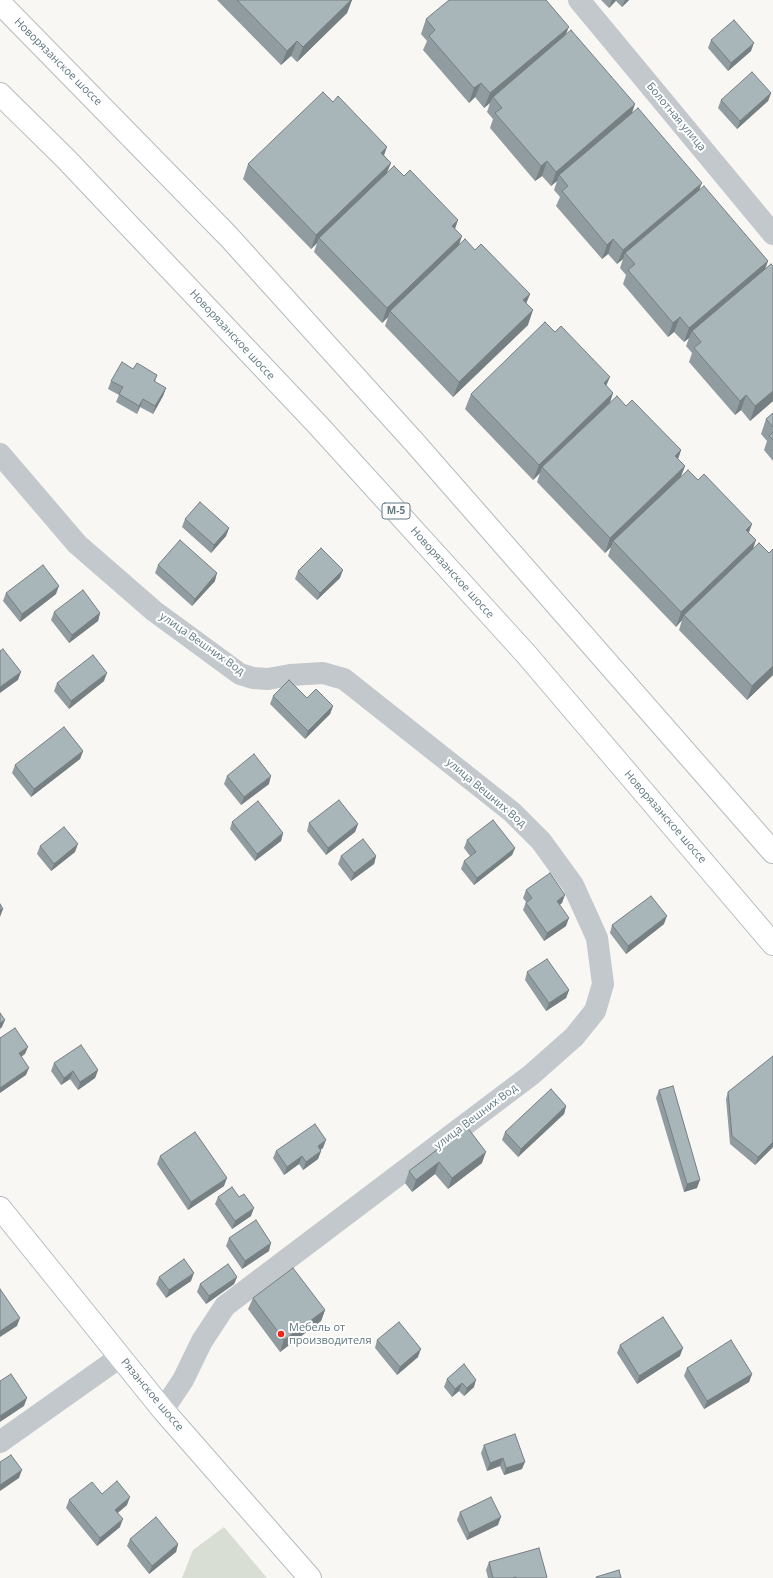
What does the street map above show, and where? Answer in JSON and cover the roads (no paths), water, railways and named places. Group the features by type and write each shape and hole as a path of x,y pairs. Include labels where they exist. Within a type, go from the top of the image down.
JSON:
{"main road":[{"name":"Новорязанское шоссе","path":"0,3 229,236 415,443 772,851"},
{"name":"Новорязанское шоссе","path":"0,94 66,159 317,424 526,654 773,944"},
{"name":"Рязанское шоссе","path":"0,1208 163,1410 310,1578"}],"street":[{"name":"Болотная улица","path":"579,0 773,234"},
{"name":"улица Вешних Вод","path":"0,454 77,544 154,611 240,674 253,678 268,679 323,672 344,680 512,812 541,841 573,885 597,938 603,984 595,1011 574,1037 525,1080 224,1306 202,1341 183,1380 163,1410"},
{"path":"0,1442 120,1357"}],"place":[{"name":"Мебель от производителя","path":"281,1334"}]}
